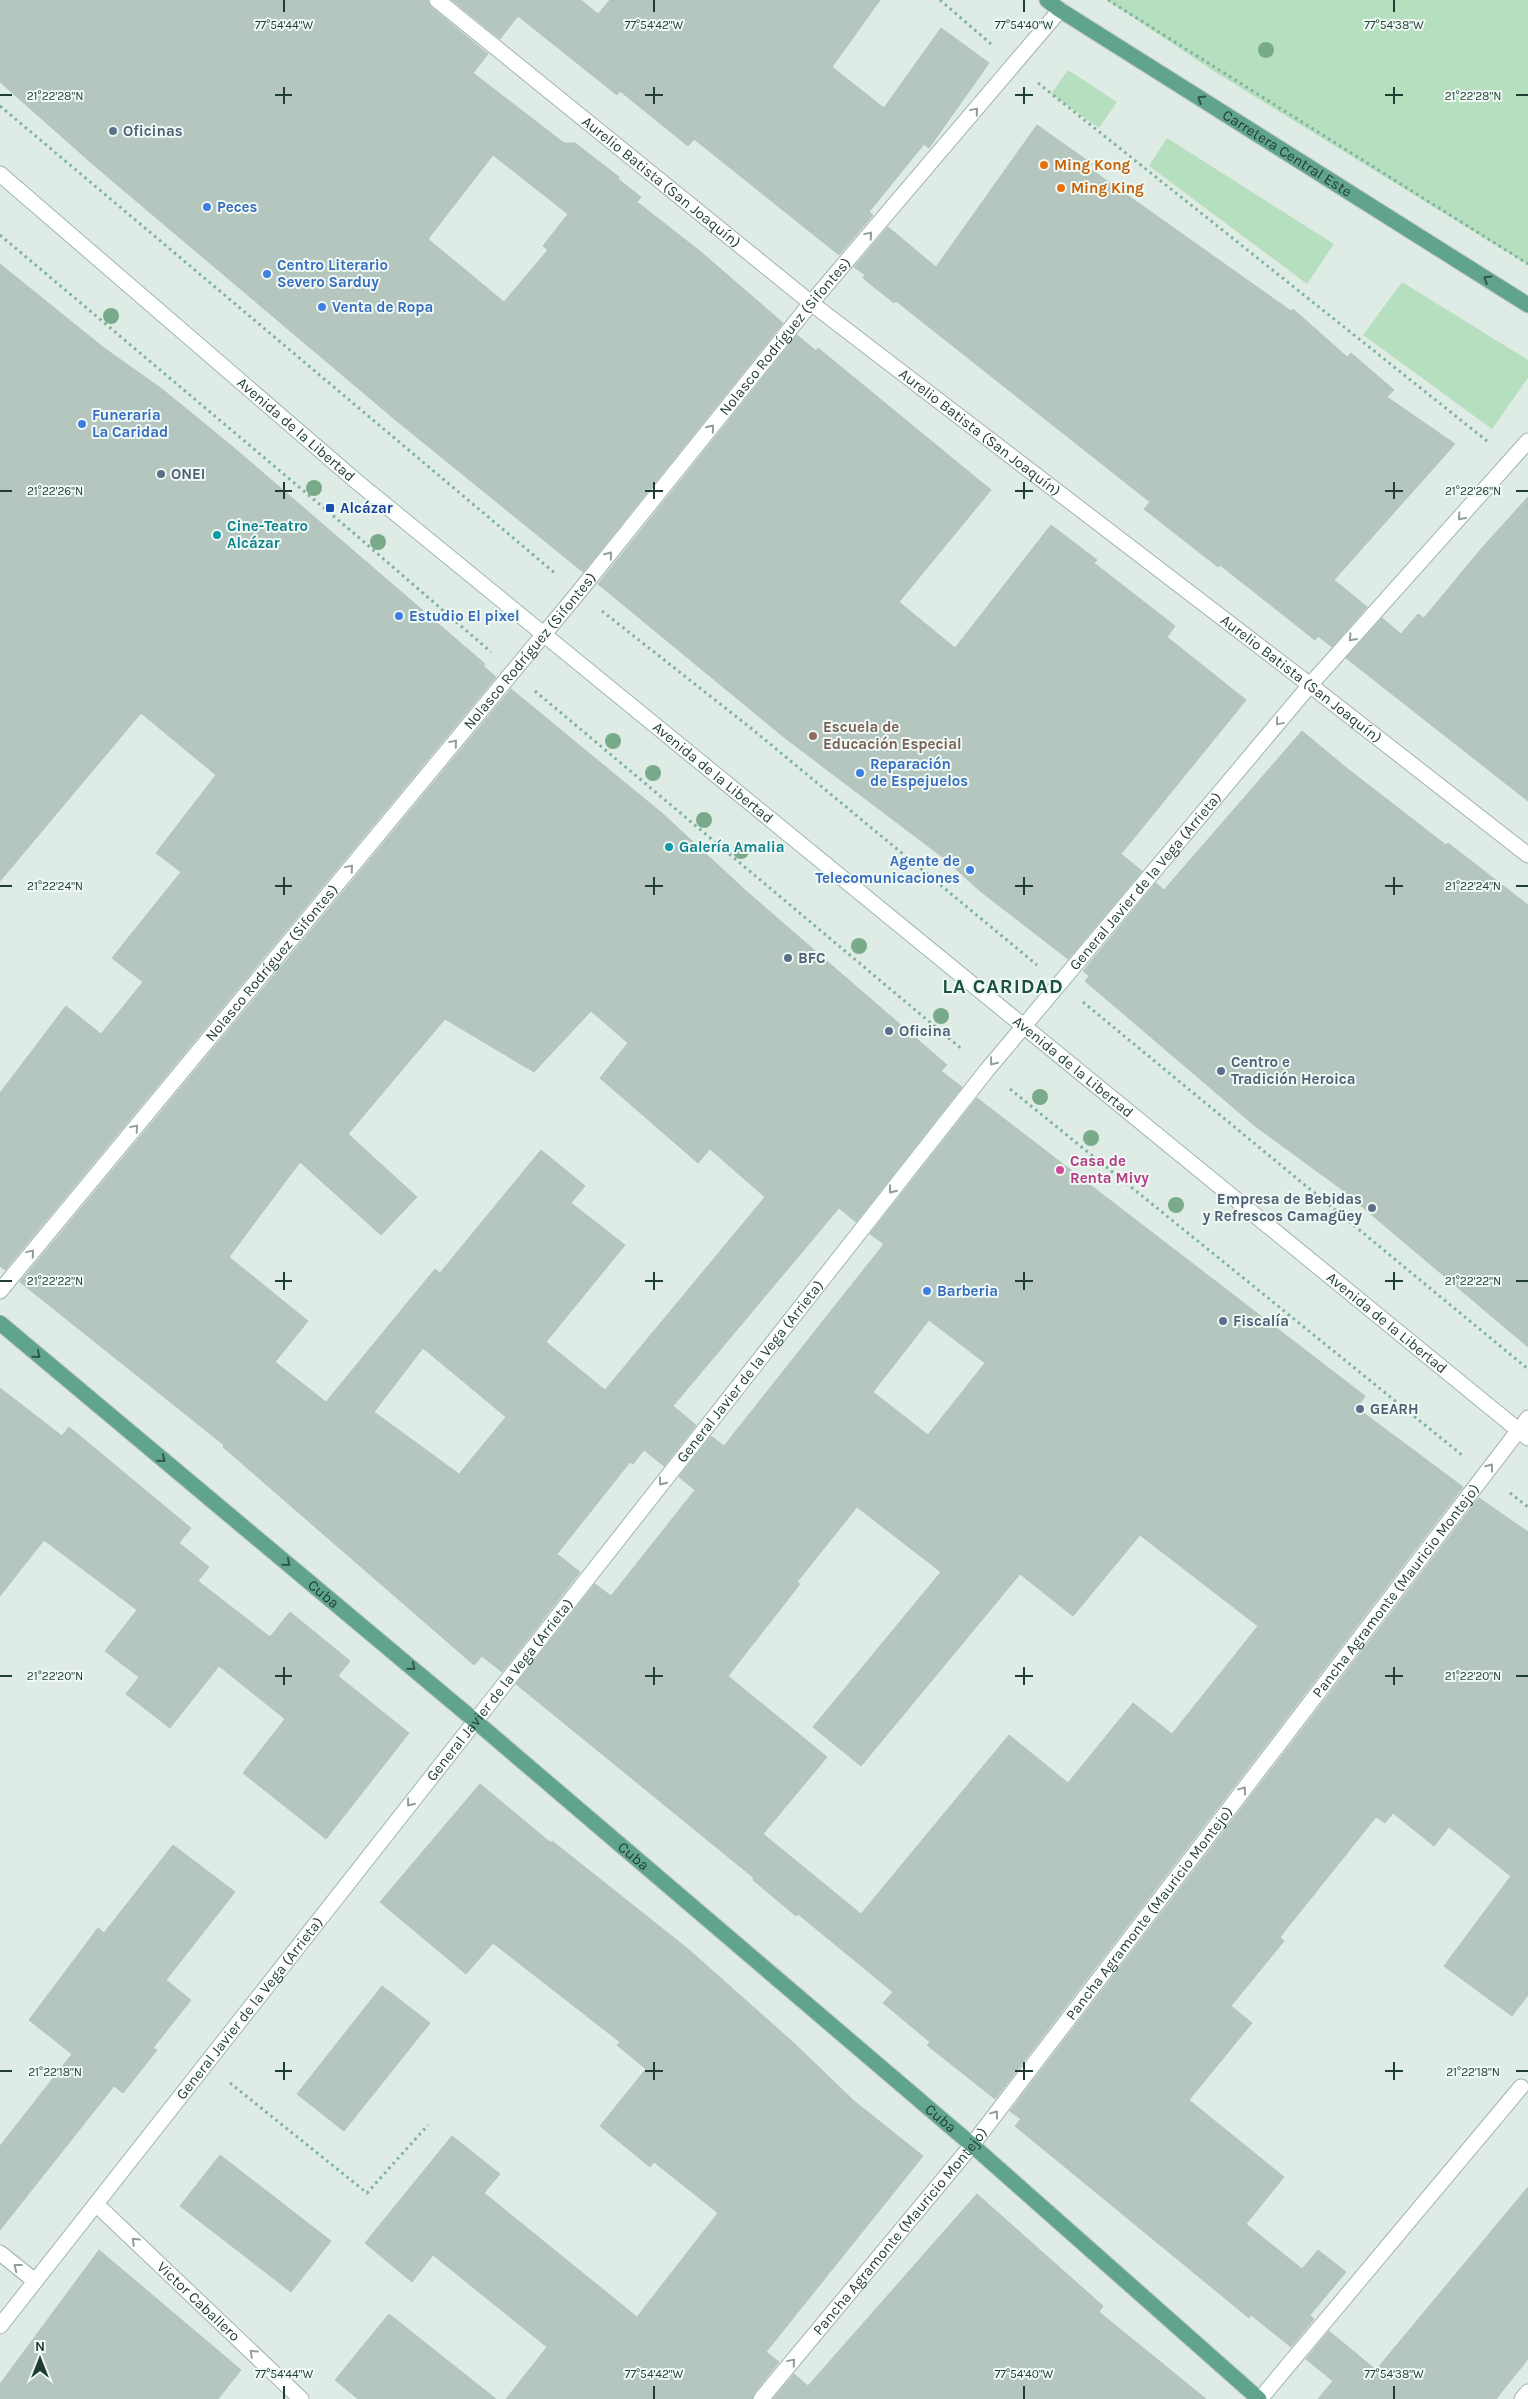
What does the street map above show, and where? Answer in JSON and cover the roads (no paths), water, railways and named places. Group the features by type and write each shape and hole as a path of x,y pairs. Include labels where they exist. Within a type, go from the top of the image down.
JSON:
{"main road":[{"name":"Carretera Central Este","path":"1047,0 1060,10 1526,303"},
{"name":"Cuba","path":"0,1323 474,1720 972,2145 1259,2399"}],"street":[{"name":"Aurelio Batista (San Joaquín)","path":"437,0 812,303 1310,685 1528,855"},
{"name":"Nolasco Rodríguez (Sifontes)","path":"0,1291 545,634 812,303 1060,10"},
{"name":"Avenida de la Libertad","path":"0,174 356,481 1523,1434"},
{"name":"General Javier de la Vega (Arrieta)","path":"0,2326 97,2205 474,1720 987,1070 1310,685 1528,441"},
{"name":"Pancha Agramonte (Mauricio Montejo)","path":"761,2399 972,2145 1485,1474 1523,1434 1528,1418"},
{"path":"1259,2399 1521,2087"},
{"name":"Victor Caballero","path":"97,2205 301,2399"},
{"path":"0,2254 35,2281"},
{"path":"1522,2399 1528,2392"}],"place":[{"name":"Oficinas","path":"113,131"},
{"name":"Ming Kong","path":"1044,165"},
{"name":"Ming King","path":"1061,188"},
{"name":"Peces","path":"207,207"},
{"name":"Centro Literario Severo Sarduy","path":"267,274"},
{"name":"Venta de Ropa","path":"322,307"},
{"name":"Funeraria La Caridad","path":"82,424"},
{"name":"ONEI","path":"161,474"},
{"name":"Alcázar","path":"330,508"},
{"name":"Cine-Teatro Alcázar","path":"217,535"},
{"name":"Estudio El pixel","path":"399,616"},
{"name":"Escuela de Educación Especial","path":"813,736"},
{"name":"Reparación de Espejuelos","path":"860,773"},
{"name":"Galería Amalia","path":"669,847"},
{"name":"Agente de Telecomunicaciones","path":"970,870"},
{"name":"BFC","path":"788,958"},
{"name":"Oficina","path":"889,1031"},
{"name":"Centro e Tradición Heroica","path":"1221,1071"},
{"name":"Casa de Renta Mivy","path":"1060,1170"},
{"name":"Empresa de Bebidas y Refrescos Camagüey","path":"1372,1208"},
{"name":"Barberia","path":"927,1291"},
{"name":"Fiscalía","path":"1223,1321"},
{"name":"GEARH","path":"1360,1409"}],"district":[{"name":"LA CARIDAD","path":"1003,986"}]}
